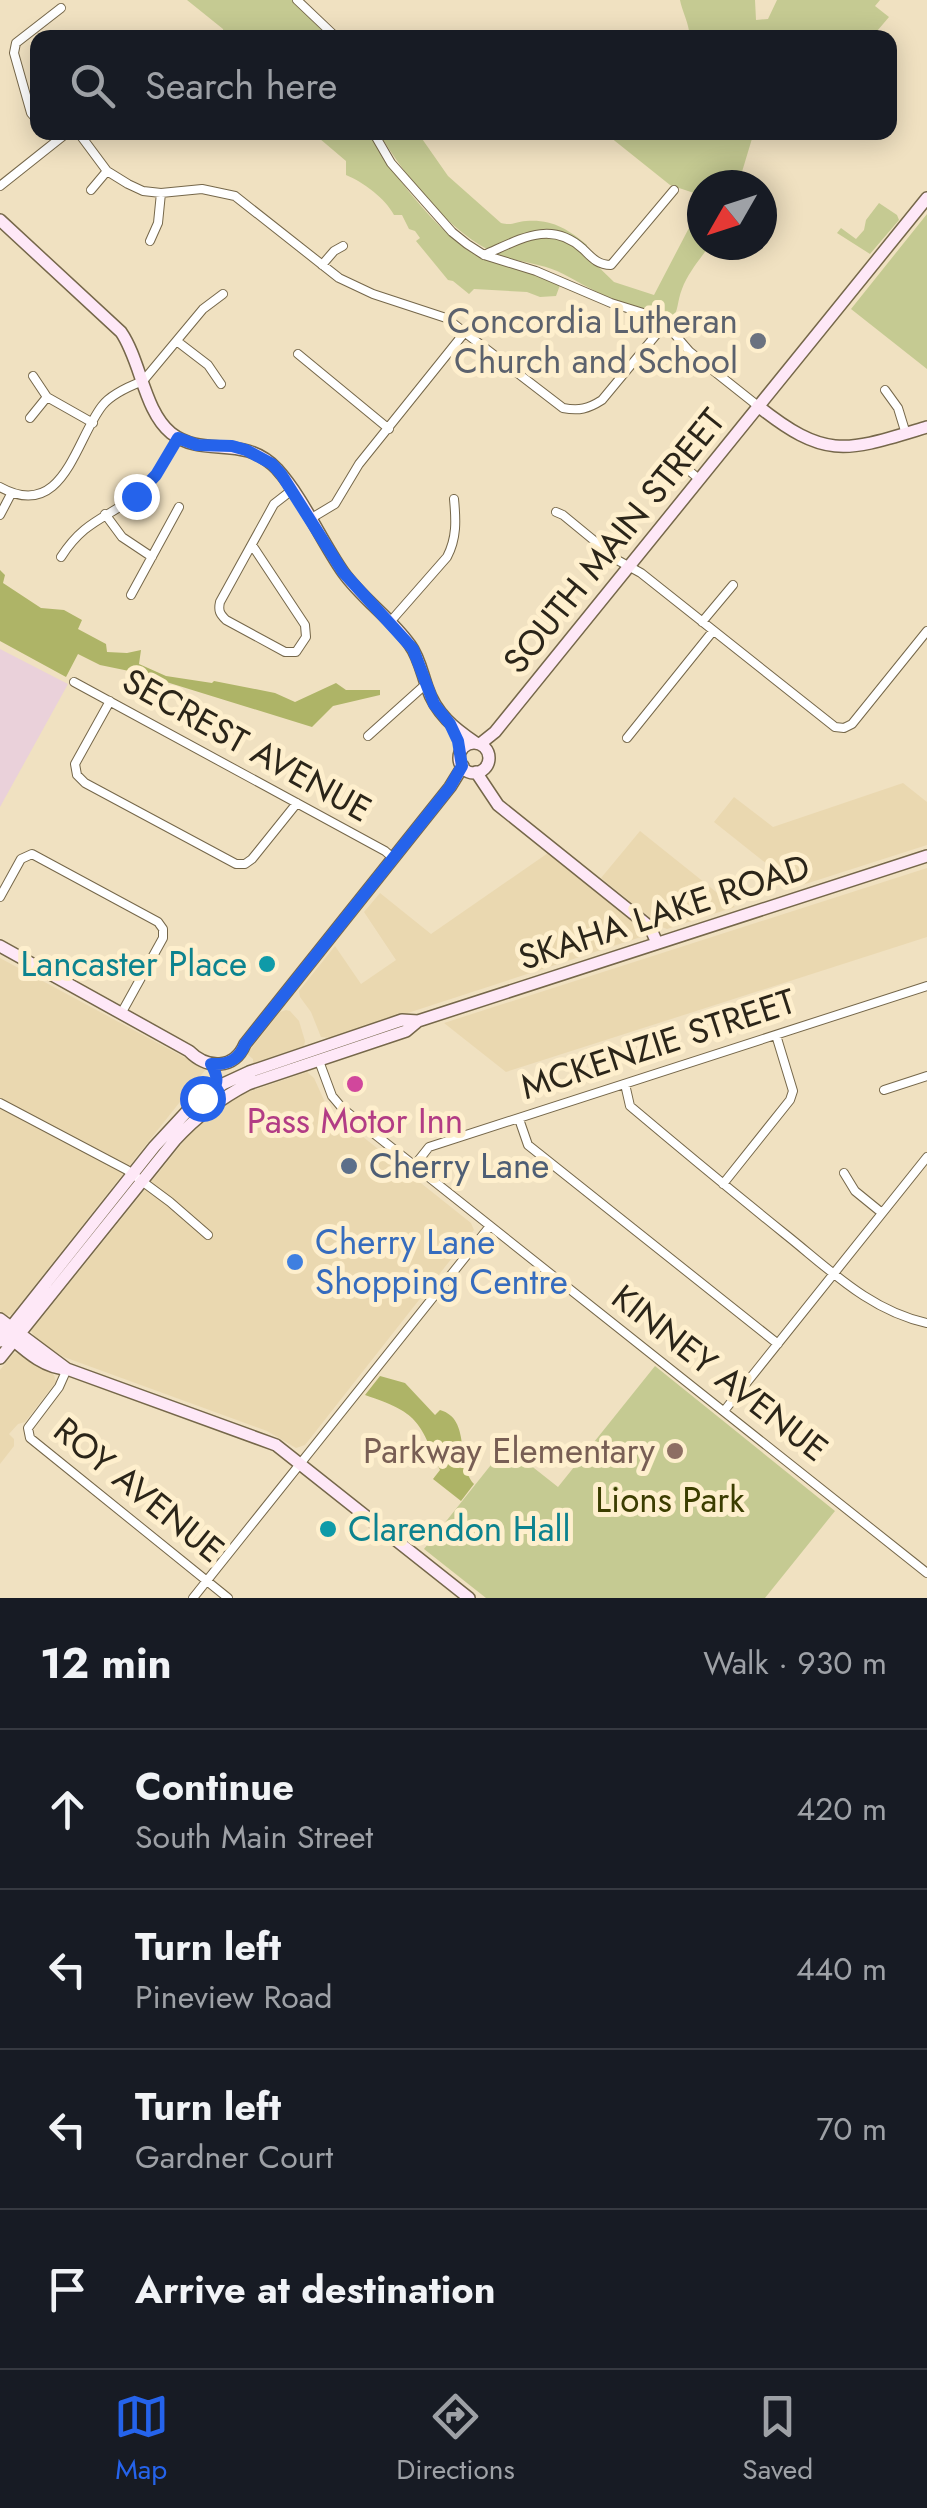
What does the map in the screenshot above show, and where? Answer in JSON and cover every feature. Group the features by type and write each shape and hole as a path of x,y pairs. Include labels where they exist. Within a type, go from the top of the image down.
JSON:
{"street":[{"path":"297,0 329,30"},
{"path":"32,30 60,8"},
{"path":"30,32 16,43 14,53 30,110"},
{"path":"52,140 55,144"},
{"path":"0,186 59,140"},
{"path":"84,140 108,171 143,191 202,189 235,196 353,286 446,318 562,408 590,408 602,400 665,324"},
{"path":"378,140 391,163 452,232 484,255 656,317 690,352 792,432 821,444 854,446 927,427"},
{"path":"91,190 108,171"},
{"path":"484,255 552,232 572,240 603,265 611,265 674,190"},
{"path":"150,241 158,223 161,193"},
{"name":"SOUTH MAIN STREET","path":"481,747 927,198"},
{"path":"0,220 120,332 158,418 167,429 197,445 232,446 272,464 350,580 413,649 434,704 450,724 481,747 488,760 450,787 241,1053 224,1064 197,1059 122,1012 0,946"},
{"path":"322,265 334,250 343,246"},
{"path":"0,488 12,494 34,495 48,491 60,481 104,403 143,381 203,308 222,294"},
{"path":"310,519 335,504 360,464 465,332"},
{"path":"178,342 208,366 220,384"},
{"path":"298,354 388,428"},
{"path":"33,376 47,397 92,423"},
{"path":"885,390 898,408 906,434"},
{"path":"30,418 47,397"},
{"path":"61,557 84,528 147,486 178,438"},
{"path":"674,458 698,479"},
{"path":"252,545 305,624 306,637 296,652 284,652 220,615 220,602 274,504 292,490"},
{"path":"0,515 12,494"},
{"path":"390,622 454,544 454,500"},
{"path":"131,596 179,507"},
{"path":"556,512 619,562 630,565 829,724 840,728 856,720 927,631"},
{"path":"105,514 122,537 152,557"},
{"path":"702,622 733,584"},
{"path":"626,738 713,631"},
{"name":"SECREST AVENUE","path":"74,682 393,858"},
{"path":"368,736 426,684"},
{"path":"110,701 75,764 76,775 85,783 236,864 252,859 297,803"},
{"path":"450,724 460,759 474,769 498,805 647,924 651,945"},
{"path":"461,752 469,744 481,747"},
{"path":"0,898 22,859 32,854 162,925 162,938 122,1012"},
{"name":"SKAHA LAKE ROAD","path":"137,1178 192,1106 249,1072 406,1031 418,1021 927,856"},
{"name":"MCKENZIE STREET","path":"414,1166 430,1147 927,986"},
{"path":"723,1184 790,1100 793,1091 776,1035"},
{"name":"SKAHA LAKE ROAD","path":"137,1178 191,1122 230,1093 318,1055"},
{"name":"KINNEY AVENUE","path":"318,1055 336,1102 927,1573"},
{"path":"214,1063 215,1089"},
{"path":"884,1090 927,1076"},
{"path":"625,1084 630,1106 834,1274 878,1306 927,1323"},
{"path":"0,1103 137,1178 208,1235"},
{"path":"519,1119 528,1145 778,1344"},
{"path":"724,1411 927,1157"},
{"path":"844,1173 856,1191 882,1213"},
{"path":"0,1358 7,1332 137,1178"},
{"path":"193,1598 490,1226"},
{"path":"7,1332 67,1369 276,1445 470,1598"},
{"name":"ROY AVENUE","path":"67,1369 59,1387 28,1428 30,1438 228,1598"}],"shaded area":[{"path":"0,649 68,684 0,807"},
{"path":"903,783 927,802 927,845 796,887 714,822 734,797 773,827"},
{"path":"640,831 735,907 667,929 662,927 601,878"},
{"path":"548,853 641,927 641,937 331,1038 321,1037 299,991 335,946 361,984 396,960 364,912 380,893 431,934"},
{"path":"927,868 927,937 506,1072 444,1023"},
{"path":"0,958 206,1069 7,1316 0,1311"},
{"path":"286,1010 299,1021 304,1046 253,1063 247,1054 280,1012"},
{"path":"307,1072 314,1078 328,1109 471,1223 474,1230 305,1445 296,1448 267,1431 64,1357 37,1340 31,1331 193,1130 245,1093"},
{"path":"14,1353 54,1375 56,1382 25,1422 9,1434 14,1446 0,1464 0,1370"}],"green space":[{"path":"187,0 292,0 324,30 223,30"},
{"path":"680,0 755,0 756,20 768,19 777,0 880,0 875,6 889,17 878,30 689,29"},
{"path":"321,140 373,140 402,183 448,234 484,259 560,285 556,296 474,289 469,294 448,280 416,241 420,238 409,229 402,215 394,215 373,191 346,175 346,161"},
{"path":"384,140 423,140 448,176 501,223 535,221 559,226 587,245 583,252 614,282 654,295 687,232 687,260 699,260 680,293 671,321 557,271 504,257 479,245 430,202"},
{"path":"614,140 752,140 743,170 687,170 687,191 670,185"},
{"path":"879,203 899,220 870,254 837,233 841,228 856,239"},
{"path":"927,214 927,369 851,309"},
{"path":"0,570 5,575 3,583 41,608 64,610 82,620 78,629 106,644 107,652 141,650 139,664 166,676 275,693 295,702 336,683 346,690 380,690 380,695 333,706 312,727 100,665 78,654 66,677 0,641"},
{"name":"Lions Park","path":"655,1366 835,1511 765,1598 486,1598 424,1549 506,1446 558,1487"},
{"path":"380,1376 405,1383 435,1415 440,1410 456,1422 465,1465 474,1484 461,1501 433,1479 440,1470 414,1420 396,1407 365,1395"}],"place":[{"name":"Concordia Lutheran Church and School","path":"758,341"},
{"name":"Lancaster Place","path":"267,964"},
{"name":"Pass Motor Inn","path":"355,1084"},
{"name":"Cherry Lane","path":"349,1166"},
{"name":"Cherry Lane Shopping Centre","path":"295,1262"},
{"name":"Parkway Elementary","path":"675,1451"},
{"name":"Clarendon Hall","path":"328,1529"}],"route":[{"path":"136,496 156,475 178,438 197,445 238,447 272,464 343,572 413,649 428,692 450,724 461,752 462,766 450,787 241,1053 230,1062 211,1064 217,1083 202,1098"}]}
